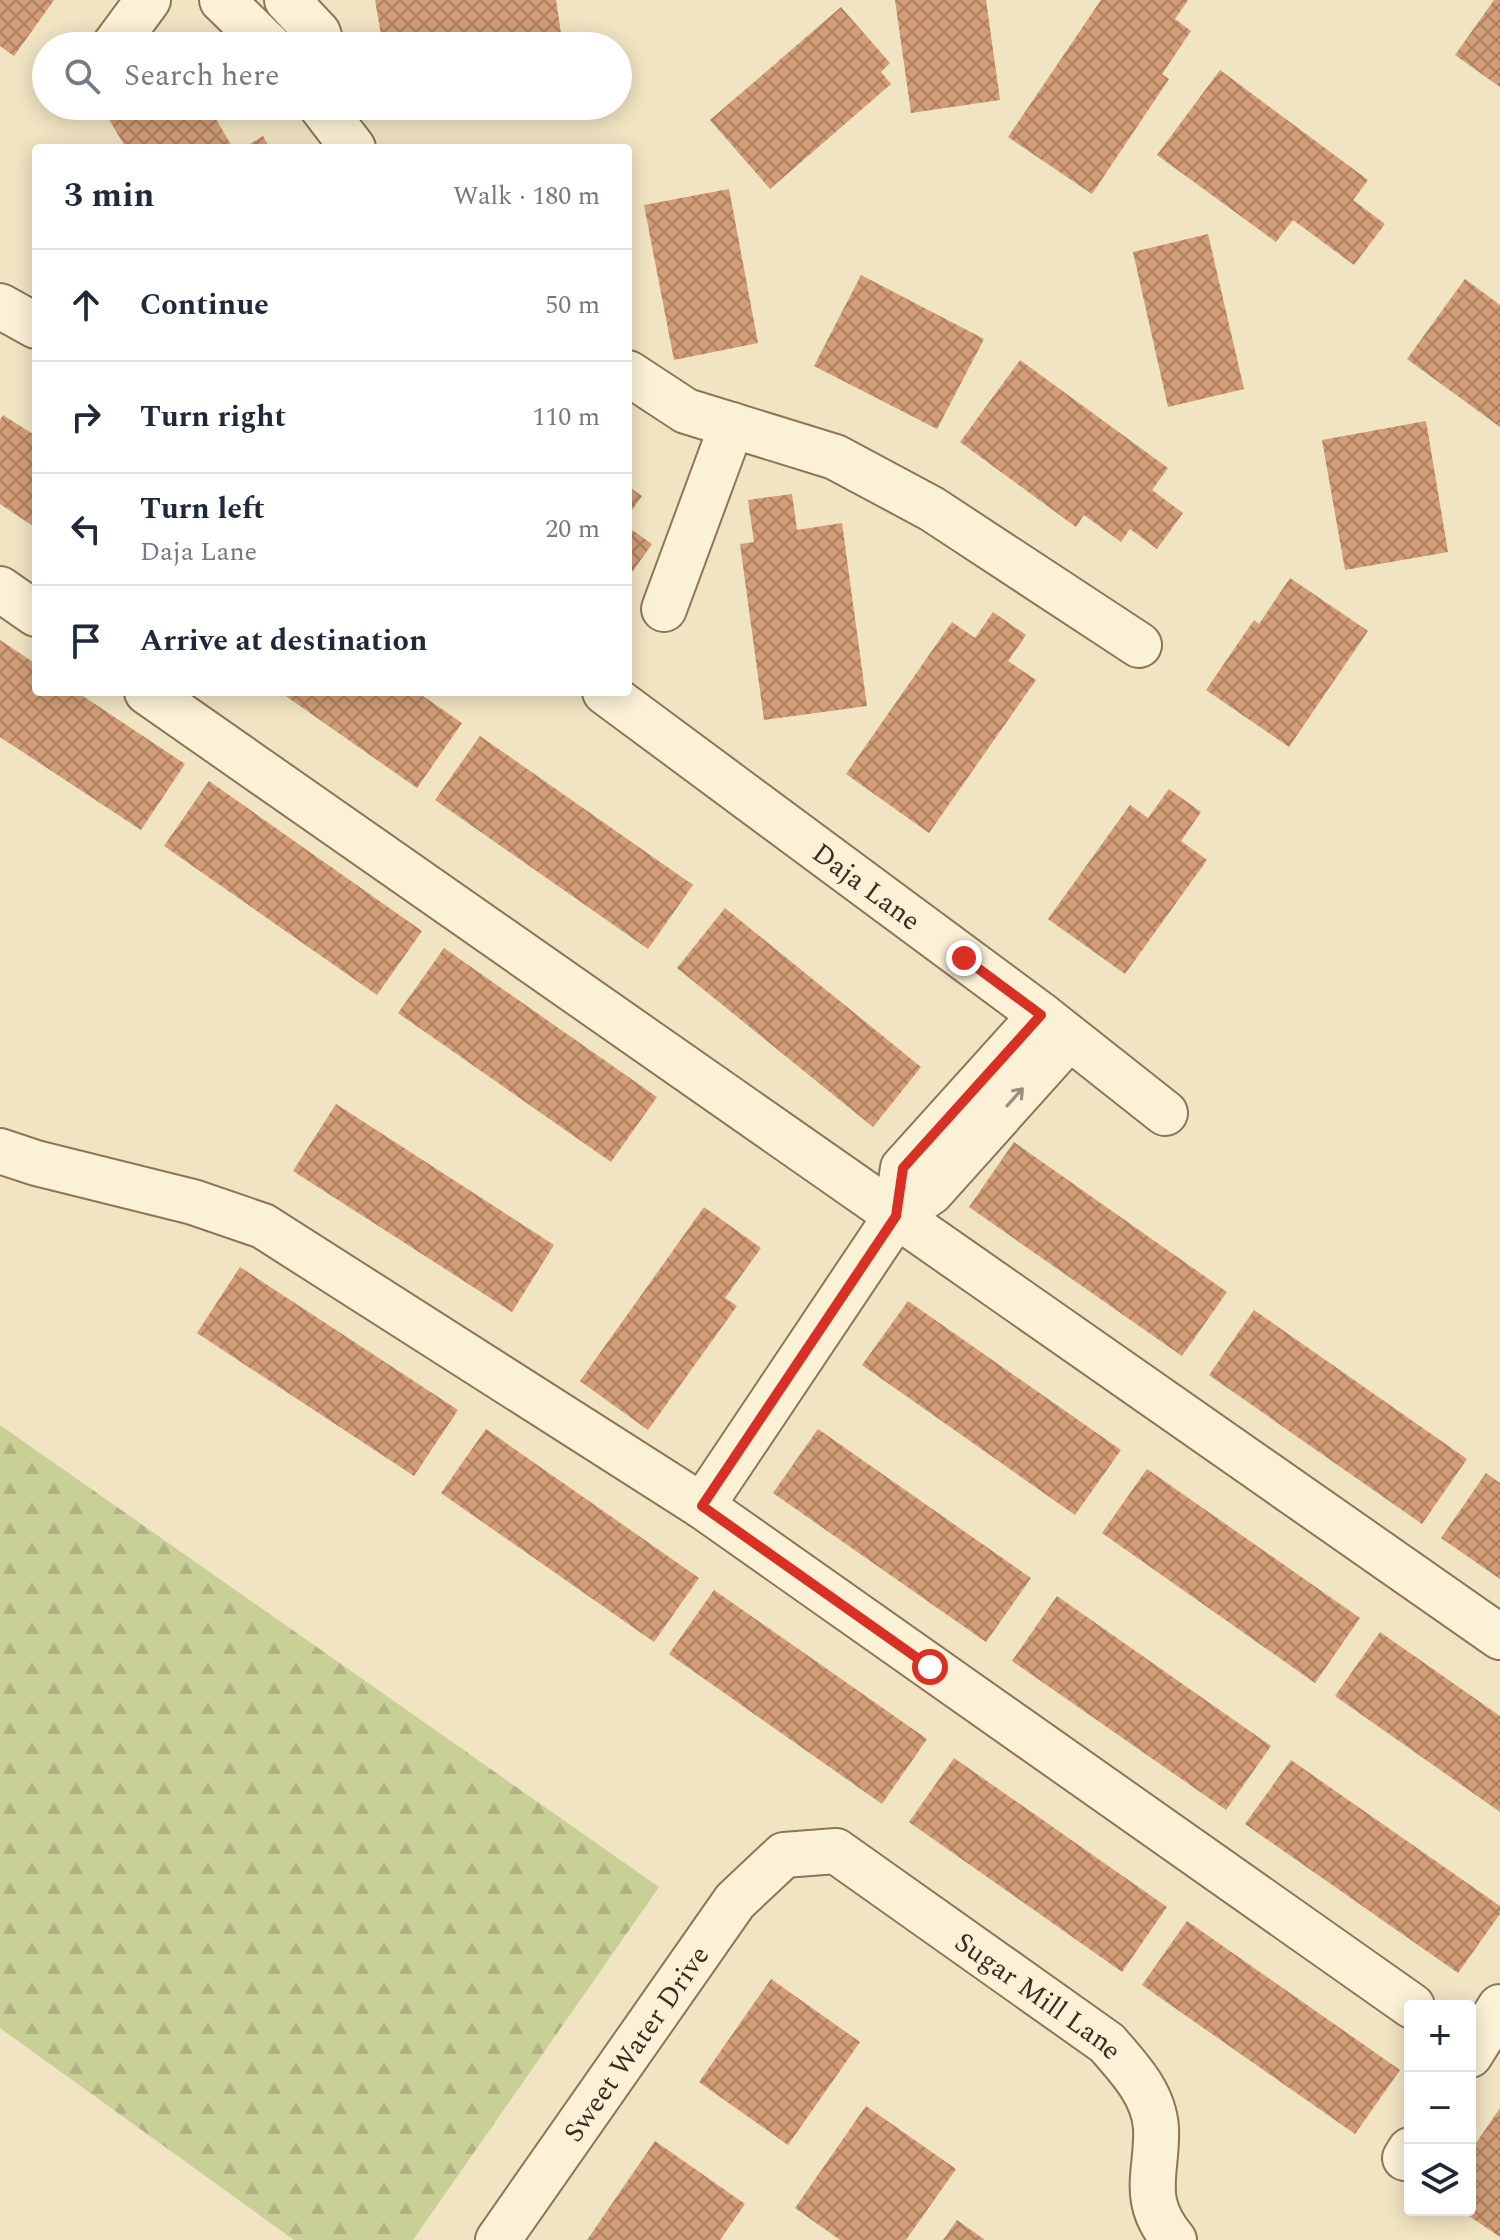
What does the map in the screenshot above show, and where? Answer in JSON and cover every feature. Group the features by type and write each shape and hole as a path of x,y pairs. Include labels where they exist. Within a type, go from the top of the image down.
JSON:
{"street":[{"path":"124,32 148,0"},
{"path":"222,0 255,32"},
{"path":"287,0 317,32"},
{"path":"332,120 350,144"},
{"path":"344,120 352,144"},
{"path":"0,306 32,324"},
{"path":"632,376 686,411 835,457 932,509 1139,645"},
{"path":"664,609 732,425"},
{"path":"0,589 32,611"},
{"path":"153,696 1500,1637"},
{"name":"Daja Lane","path":"610,696 1055,1026 1165,1113"},
{"path":"702,1506 896,1216 903,1168 1055,1026"},
{"path":"0,1151 36,1163 193,1202 263,1226 702,1506 1404,2000"},
{"name":"Sugar Mill Lane","path":"784,1855 836,1851 1107,2043 1138,2078 1146,2096 1156,2126 1151,2181 1155,2204 1165,2230 1174,2240"},
{"name":"Sweet Water Drive","path":"498,2240 735,1901 784,1855"},
{"path":"1476,2043 1500,2007"}],"green space":[{"path":"0,1425 659,1887 413,2240 294,2240 0,2028"}],"building":[{"path":"0,0 54,0 14,56 0,46"},
{"path":"375,0 556,0 561,32 381,32"},
{"path":"895,0 986,0 1000,100 911,113"},
{"path":"1101,0 1188,0 1175,19 1191,31 1162,74 1169,79 1092,194 1008,137"},
{"path":"1494,0 1500,0 1500,87 1455,55"},
{"path":"841,7 890,63 881,72 891,84 770,189 710,120"},
{"path":"1220,70 1368,180 1353,200 1385,224 1354,265 1293,220 1276,242 1157,155"},
{"path":"109,120 216,120 231,144 124,144"},
{"path":"263,136 268,144 250,144"},
{"path":"729,189 758,343 674,360 644,205"},
{"path":"1208,234 1244,389 1168,407 1133,252"},
{"path":"861,275 984,339 937,429 814,366"},
{"path":"1465,279 1500,305 1500,427 1407,359"},
{"path":"1020,360 1168,468 1152,490 1183,513 1157,549 1130,529 1121,542 1084,515 1076,527 960,442"},
{"path":"3,415 32,433 32,525 0,504 0,420"},
{"path":"1426,421 1448,552 1345,570 1322,440"},
{"path":"632,489 642,496 632,510"},
{"path":"792,494 797,530 842,523 867,706 764,720 740,544 754,542 748,500"},
{"path":"632,530 652,544 632,572"},
{"path":"1290,578 1368,631 1289,747 1206,690 1254,620 1259,624"},
{"path":"993,612 1026,635 1008,661 1036,680 929,833 846,774 952,622 975,638"},
{"path":"0,640 32,661 32,696 83,696 185,764 141,830 0,737"},
{"path":"286,696 423,696 462,723 417,788"},
{"path":"480,736 693,885 648,949 435,800"},
{"path":"209,781 422,931 377,995 164,846"},
{"path":"1169,789 1201,812 1181,841 1207,860 1125,974 1048,919 1130,805 1148,818"},
{"path":"725,908 921,1067 873,1127 677,968"},
{"path":"444,948 657,1097 611,1162 398,1013"},
{"path":"336,1104 554,1245 512,1312 293,1171"},
{"path":"1014,1142 1227,1292 1182,1356 969,1207"},
{"path":"704,1207 761,1248 725,1298 737,1306 648,1430 580,1381"},
{"path":"240,1267 458,1410 414,1476 197,1333"},
{"path":"908,1301 1121,1450 1075,1515 862,1365"},
{"path":"1254,1310 1467,1459 1422,1524 1209,1375"},
{"path":"486,1429 699,1578 654,1642 441,1493"},
{"path":"818,1429 1031,1578 986,1642 773,1493"},
{"path":"1147,1469 1360,1618 1315,1683 1102,1533"},
{"path":"1486,1473 1500,1483 1500,1579 1441,1538"},
{"path":"714,1590 927,1739 882,1804 669,1654"},
{"path":"1057,1596 1271,1746 1226,1810 1012,1661"},
{"path":"1380,1632 1500,1716 1500,1812 1335,1696"},
{"path":"954,1758 1167,1907 1122,1972 909,1822"},
{"path":"1291,1760 1500,1906 1500,1914 1458,1973 1245,1824"},
{"path":"1187,1921 1400,2070 1355,2134 1142,1985"},
{"path":"771,1979 860,2042 788,2145 699,2082"},
{"path":"866,2106 956,2169 906,2240 840,2240 795,2208"},
{"path":"1500,2108 1500,2237 1469,2216 1476,2216 1476,2143"},
{"path":"655,2141 745,2204 720,2240 587,2240"},
{"path":"957,2220 985,2240 943,2240"}],"route":[{"path":"930,1667 702,1506 896,1216 903,1168 1041,1015 964,958"}]}
